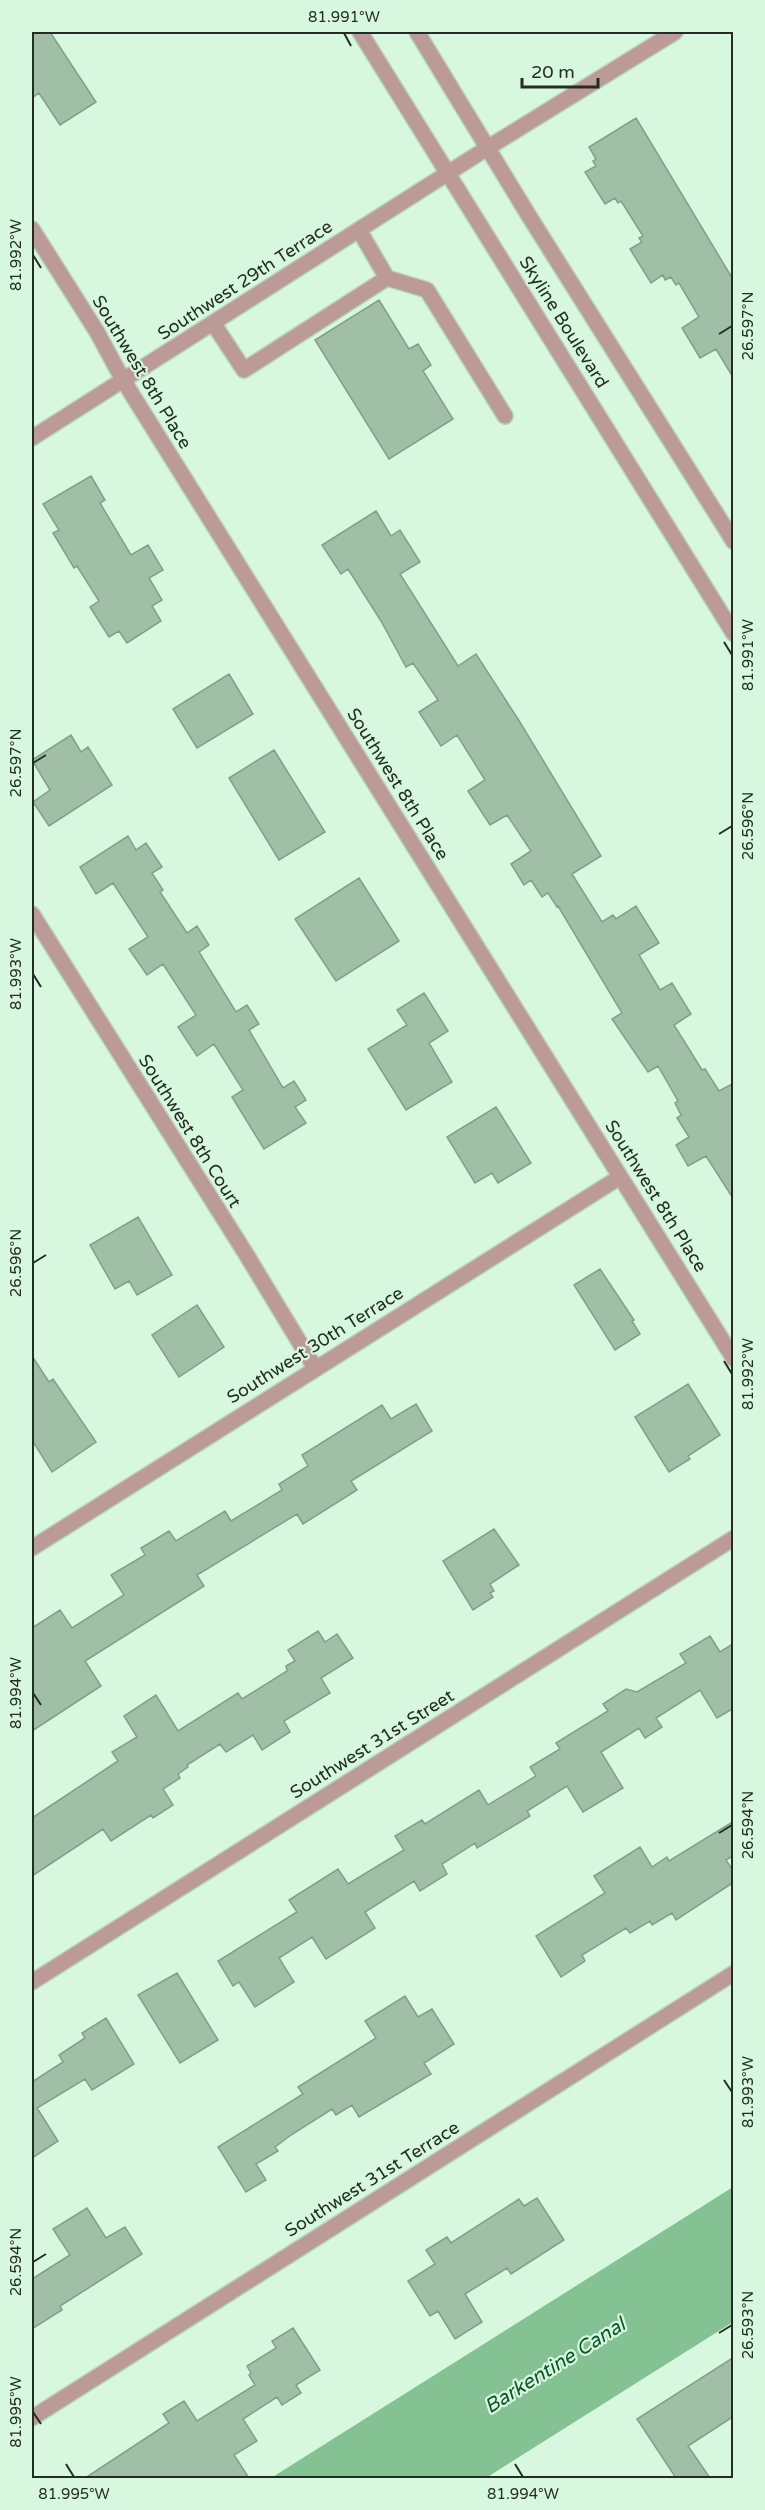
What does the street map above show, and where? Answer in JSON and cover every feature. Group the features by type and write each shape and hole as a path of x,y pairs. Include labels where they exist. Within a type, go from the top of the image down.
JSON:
{"street":[{"name":"Skyline Boulevard","path":"360,32 734,634"},
{"name":"Skyline Boulevard","path":"417,32 734,542"},
{"path":"489,147 675,32"},
{"name":"Southwest 29th Terrace","path":"32,438 489,147"},
{"name":"Southwest 8th Place","path":"32,230 97,332 123,380 734,1359"},
{"path":"359,230 387,278 427,290 505,416"},
{"path":"213,323 244,370 387,278"},
{"name":"Southwest 8th Court","path":"32,914 315,1368"},
{"name":"Southwest 30th Terrace","path":"32,1548 620,1177"},
{"name":"Southwest 31st Street","path":"32,1982 734,1538"},
{"name":"Southwest 31st Terrace","path":"32,2418 734,1973"}],"water":[{"name":"Barkentine Canal","path":"733,2187 733,2322 486,2478 271,2478"}],"building":[{"path":"32,32 50,32 96,102 60,125 39,93 32,98"},
{"path":"636,118 734,281 734,379 716,349 700,358 682,328 699,317 679,283 676,285 671,277 665,280 663,275 651,283 630,249 642,242 639,238 643,236 621,201 618,203 615,198 605,204 585,172 596,166 593,161 596,159 589,147"},
{"path":"379,300 409,349 418,344 431,365 423,371 453,419 389,459 315,340"},
{"path":"91,476 105,500 100,503 131,555 148,545 163,570 149,578 162,600 152,606 161,621 127,643 119,631 109,637 90,607 99,601 77,566 74,568 53,533 59,530 43,504"},
{"path":"376,511 391,536 400,530 420,562 400,574 458,666 476,654 601,856 572,874 602,922 613,915 616,919 636,906 659,943 639,955 660,990 672,983 691,1014 674,1025 702,1070 705,1069 719,1091 734,1083 734,1200 706,1156 688,1166 676,1145 689,1137 677,1118 681,1115 675,1103 678,1101 658,1066 648,1072 612,1019 622,1013 558,906 548,893 542,897 531,880 524,885 511,864 531,851 507,815 490,825 468,791 485,780 457,735 441,746 419,712 438,700 413,663 406,667 381,621 348,569 341,574 322,545"},
{"path":"229,674 253,714 197,748 173,709"},
{"path":"71,735 81,752 88,747 112,785 49,826 33,802 50,790 32,760"},
{"path":"274,750 325,832 279,860 229,778"},
{"path":"128,836 136,850 146,843 162,867 152,873 163,890 160,892 187,933 197,926 209,945 199,952 236,1012 247,1005 259,1024 249,1030 283,1088 294,1081 306,1100 295,1107 306,1123 264,1149 232,1097 243,1090 214,1044 197,1056 178,1027 196,1015 163,964 147,975 129,949 148,937 113,883 96,894 80,867"},
{"path":"359,878 399,941 336,981 295,919"},
{"path":"424,993 448,1031 429,1043 452,1082 406,1110 368,1049 407,1025 397,1010"},
{"path":"496,1107 531,1163 498,1183 492,1173 475,1183 447,1137"},
{"path":"138,1217 172,1275 137,1295 129,1281 115,1289 90,1245"},
{"path":"600,1269 634,1320 632,1321 640,1334 615,1350 574,1285"},
{"path":"197,1305 224,1347 179,1377 152,1335"},
{"path":"32,1356 49,1382 53,1379 96,1442 52,1472 32,1440"},
{"path":"688,1384 720,1435 688,1456 690,1459 669,1472 635,1417"},
{"path":"416,1404 432,1431 351,1481 357,1490 303,1524 297,1514 197,1575 204,1586 85,1661 101,1686 32,1731 32,1628 60,1610 72,1628 124,1595 111,1575 145,1555 141,1548 169,1531 176,1541 225,1511 231,1521 282,1490 279,1484 308,1466 302,1455 382,1405 391,1419"},
{"path":"494,1529 519,1565 490,1584 494,1591 490,1593 493,1597 473,1610 443,1561"},
{"path":"318,1631 325,1642 337,1634 353,1658 321,1678 330,1693 284,1721 290,1732 262,1750 253,1735 226,1752 220,1744 187,1765 188,1767 178,1774 180,1778 163,1789 173,1805 153,1818 151,1815 111,1841 103,1829 32,1876 32,1818 118,1761 112,1752 137,1737 124,1716 156,1695 178,1731 238,1693 242,1699 287,1671 286,1666 295,1661 288,1650"},
{"path":"710,1636 720,1652 734,1643 734,1708 717,1718 700,1690 656,1718 662,1727 645,1738 639,1728 601,1752 623,1788 583,1812 567,1786 527,1811 530,1816 477,1848 475,1843 442,1864 447,1874 420,1891 414,1881 365,1912 375,1928 326,1959 312,1937 279,1958 294,1982 255,2007 239,1982 233,1986 218,1961 297,1912 289,1900 338,1869 348,1884 404,1850 395,1836 422,1820 425,1824 479,1790 488,1805 536,1776 530,1767 560,1749 556,1743 608,1711 603,1704 626,1689 637,1692 686,1663 680,1654"},
{"path":"734,1821 734,1855 726,1860 734,1872 734,1882 676,1920 672,1913 652,1925 650,1921 630,1933 626,1928 582,1955 585,1961 561,1977 536,1936 605,1893 594,1876 640,1847 652,1867 667,1857 669,1861"},
{"path":"177,1973 218,2040 180,2063 138,1995"},
{"path":"405,1996 418,2017 432,2009 454,2044 424,2063 431,2074 359,2117 352,2105 336,2115 332,2109 291,2135 275,2147 278,2151 256,2164 266,2180 246,2192 218,2147 303,2094 298,2087 376,2038 365,2021"},
{"path":"106,2018 134,2064 92,2090 85,2079 37,2108 58,2141 32,2158 32,2082 63,2062 59,2055 85,2038 82,2033"},
{"path":"537,2198 564,2240 511,2274 507,2268 465,2294 482,2322 455,2339 438,2311 430,2316 408,2281 435,2264 426,2250 447,2237 451,2243 519,2199 524,2206"},
{"path":"87,2208 106,2238 125,2227 142,2254 60,2306 62,2310 32,2329 32,2279 70,2255 53,2229"},
{"path":"293,2328 320,2370 296,2385 301,2393 282,2405 277,2397 243,2419 257,2441 234,2455 249,2478 85,2478 169,2423 163,2414 184,2401 197,2421 255,2385 247,2366 276,2348 272,2341"},
{"path":"734,2357 734,2416 688,2446 710,2478 676,2478 637,2419"}]}
